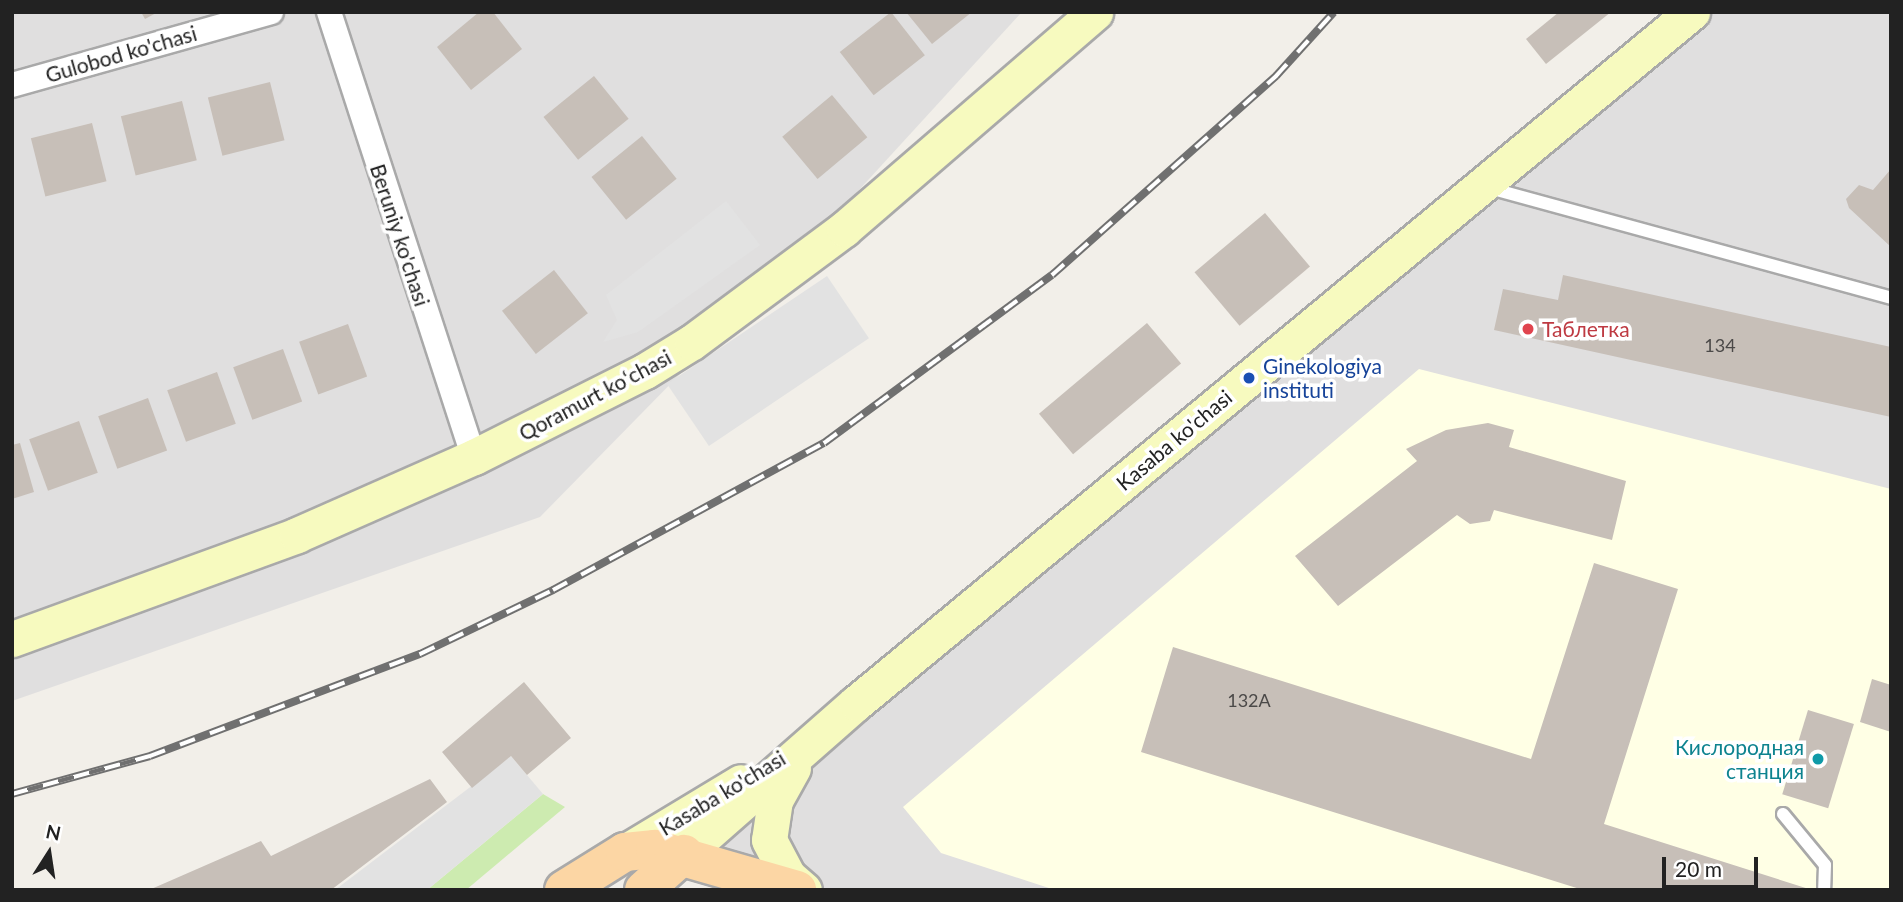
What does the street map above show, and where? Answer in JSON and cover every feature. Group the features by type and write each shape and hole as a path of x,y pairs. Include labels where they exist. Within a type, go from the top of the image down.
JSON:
{"main road":[{"name":"Qoramurt koʻchasi","path":"12,639 297,535 471,451 579,392 681,331 928,142 1068,12"},
{"name":"Qoramurt koʻchasi","path":"12,624 294,522 598,398 692,342 916,170 1095,12"},
{"name":"Kasaba ko'chasi","path":"684,854 818,734 1692,12"},
{"name":"Kasaba ko'chasi","path":"625,852 818,734"},
{"path":"804,890 775,857 769,840 769,818 785,779 818,734"},
{"path":"569,889 625,852 655,849 684,854 797,890"},
{"path":"625,852 630,890"},
{"path":"644,890 684,854"}],"street":[{"name":"Gulobod ko'chasi","path":"12,85 271,12"},
{"name":"Beruniy ko'chasi","path":"328,12 471,451"}],"lane":[{"path":"1482,186 1891,298"},
{"path":"1783,814 1825,865 1824,890"}],"shaded area":[{"path":"12,12 1022,12 837,214 540,517 12,701"},
{"path":"1692,12 1891,12 1891,890 797,890 684,854"},
{"path":"726,201 760,245 638,332 603,342 617,320 606,295"},
{"path":"827,276 869,338 709,446 667,384"},
{"path":"1419,369 1891,489 1891,890 1055,890 941,853 903,807"},
{"path":"511,756 543,794 427,890 335,890"}],"green space":[{"path":"543,794 565,807 466,890 427,890"}],"building":[{"path":"141,12 158,12 145,19"},
{"path":"479,12 493,12 522,49 471,90 437,47"},
{"path":"891,12 925,55 874,95 840,52"},
{"path":"906,12 972,12 932,44"},
{"path":"1559,12 1611,12 1546,64 1526,39"},
{"path":"594,76 629,119 578,160 543,117"},
{"path":"270,82 285,140 222,156 208,97"},
{"path":"832,95 867,137 818,179 782,137"},
{"path":"182,101 197,160 136,175 121,116"},
{"path":"92,123 107,181 45,196 31,138"},
{"path":"642,136 677,179 626,220 591,177"},
{"path":"1891,169 1891,247 1849,208 1846,199 1859,185 1873,190"},
{"path":"1265,213 1310,267 1240,326 1195,272"},
{"path":"554,270 588,313 536,354 502,311"},
{"path":"1563,275 1891,347 1891,417 1494,330 1503,289 1558,300"},
{"path":"1147,323 1181,364 1073,454 1039,414"},
{"path":"348,324 367,377 318,394 299,342"},
{"path":"283,349 302,402 252,420 233,367"},
{"path":"217,372 236,424 186,442 167,390"},
{"path":"148,398 167,451 117,469 98,416"},
{"path":"79,421 98,473 48,491 29,439"},
{"path":"1488,423 1514,430 1509,447 1626,481 1612,540 1494,510 1490,521 1470,524 1457,515 1338,606 1295,556 1417,461 1406,449 1446,430"},
{"path":"20,443 34,492 12,499 12,445"},
{"path":"1594,563 1678,589 1604,824 1812,890 1583,890 1141,752 1173,647 1531,759"},
{"path":"1872,679 1891,685 1891,732 1860,722"},
{"path":"524,682 571,738 527,775 511,756 472,788 442,752"},
{"name":"Кислородная станция","path":"1808,710 1854,724 1828,808 1782,794"},
{"path":"430,779 447,802 331,890 149,890 261,841 271,856"}],"railway":[{"path":"12,794 150,756 420,654 553,590 824,443 1052,275 1276,76 1334,12"}],"place":[{"name":"Таблетка","path":"1528,329"},
{"name":"Ginekologiya instituti","path":"1249,378"},
{"name":"Кислородная станция","path":"1818,759"}]}
